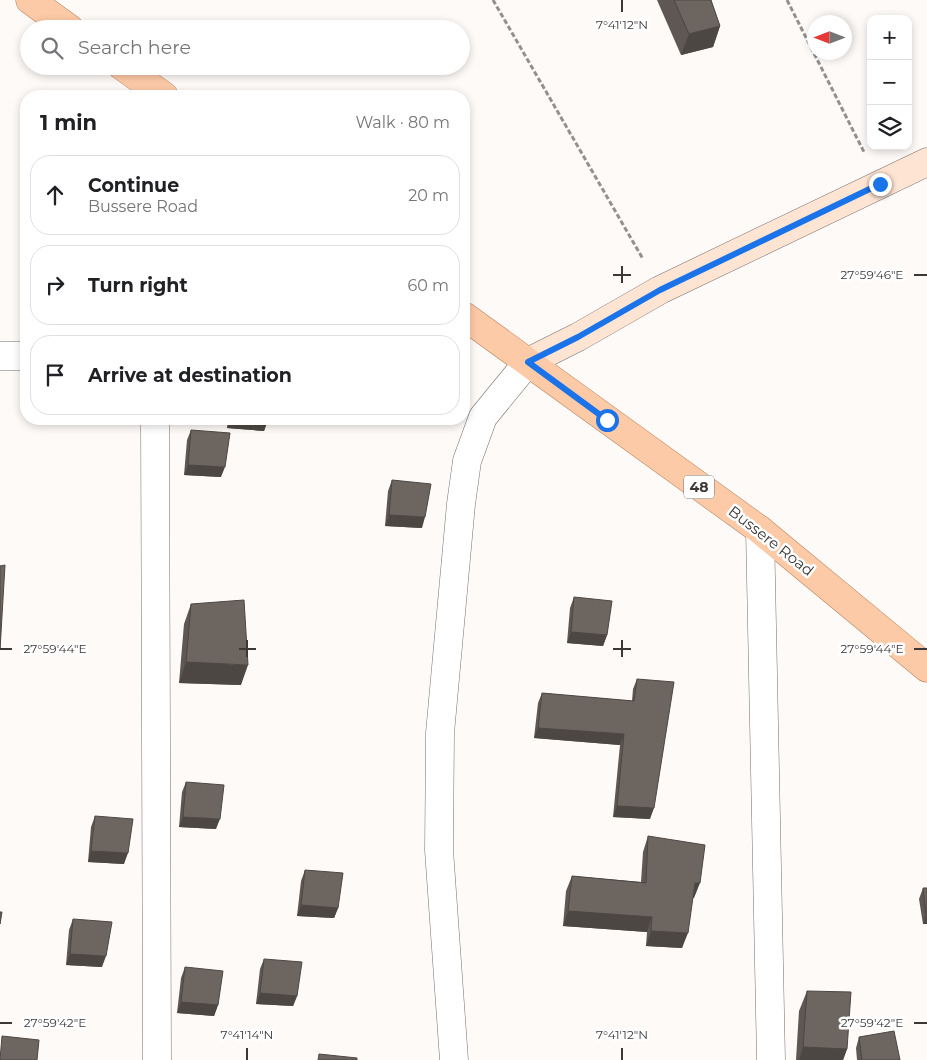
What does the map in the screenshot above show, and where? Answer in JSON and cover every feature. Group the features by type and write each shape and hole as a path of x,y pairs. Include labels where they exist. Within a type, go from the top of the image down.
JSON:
{"main road":[{"path":"30,0 58,20"},
{"path":"134,75 154,90"},
{"name":"Bussere Road","path":"470,320 760,530 927,668"}],"street":[{"path":"454,1060 439,850 440,733 461,504 467,461 483,417 528,362 578,337 660,290 927,162"},
{"path":"0,356 20,356"},
{"path":"155,425 156,1060"},
{"path":"760,530 771,1060"}],"path":[{"path":"493,0 660,290"},
{"path":"787,0 880,184"}],"building":[{"path":"674,0 711,0 720,26 689,34"},
{"path":"191,430 230,433 225,467 188,465"},
{"path":"392,480 431,484 425,517 389,515"},
{"path":"5,565 0,650 0,566"},
{"path":"574,597 612,601 607,635 571,632"},
{"path":"244,600 248,665 186,662 191,604"},
{"path":"637,679 674,682 654,808 617,806 624,734 538,728 542,693 634,701"},
{"path":"186,782 224,785 220,819 183,817"},
{"path":"95,816 133,819 128,853 91,851"},
{"path":"648,836 705,845 700,883 695,883 688,933 651,931 652,917 568,911 572,876 646,883"},
{"path":"305,870 343,873 338,908 301,905"},
{"path":"923,888 927,888 927,914 926,914"},
{"path":"73,919 112,922 106,956 70,954"},
{"path":"264,959 302,962 297,996 260,993"},
{"path":"185,967 223,971 218,1005 181,1002"},
{"path":"807,991 851,992 847,1049 803,1047"},
{"path":"894,1031 900,1060 862,1060 859,1037"},
{"path":"2,1036 39,1040 37,1060 0,1060"},
{"path":"319,1054 357,1058 357,1060 318,1060"}],"route":[{"path":"607,420 528,362 578,337 660,290 880,184"}]}
